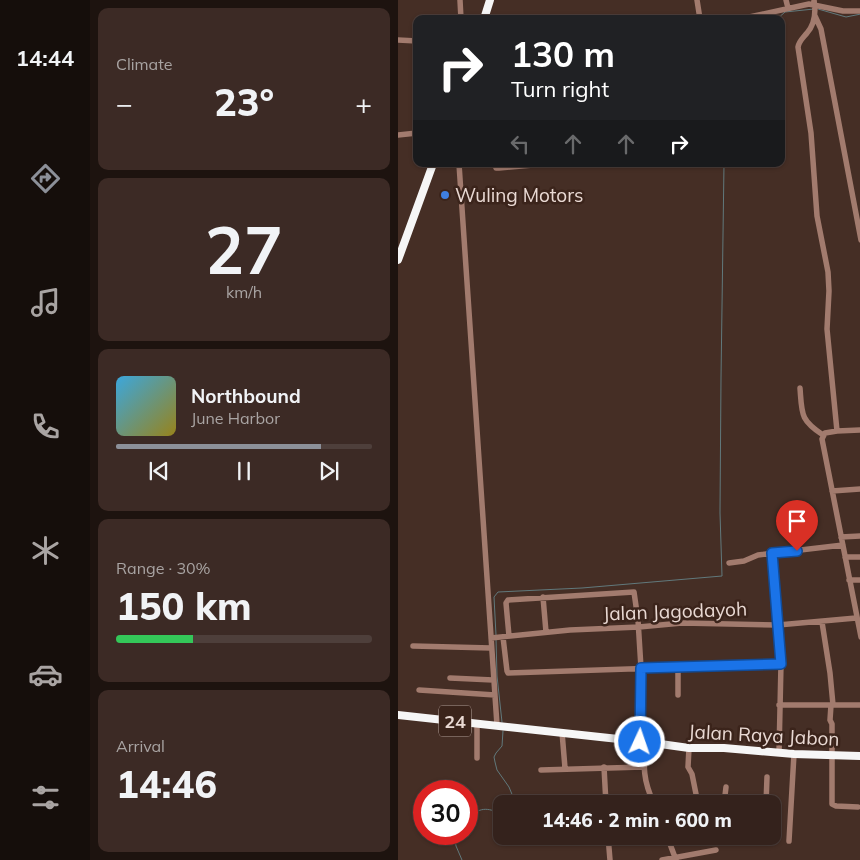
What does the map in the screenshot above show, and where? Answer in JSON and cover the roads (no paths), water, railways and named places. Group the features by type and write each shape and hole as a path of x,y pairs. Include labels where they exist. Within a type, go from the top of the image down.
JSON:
{"highway":[{"path":"485,15 490,0"},
{"path":"398,260 432,167"},
{"name":"Jalan Raya Jabon","path":"398,715 501,725 689,748 724,748 794,754 860,756"}],"street":[{"path":"460,0 460,15"},
{"path":"696,0 699,15"},
{"path":"786,0 788,8"},
{"path":"757,15 788,8 860,11"},
{"path":"815,8 821,29 860,240"},
{"path":"815,8 812,26 800,41 798,47 812,133 817,216 828,272 827,329 837,431"},
{"path":"398,40 413,41"},
{"path":"398,135 413,133"},
{"path":"459,167 499,637 506,672 781,664"},
{"path":"496,167 510,167"},
{"path":"800,388 802,411 805,420 823,435"},
{"path":"823,435 837,431 860,430"},
{"path":"823,435 822,442 841,537 840,545 845,557 855,618 860,635"},
{"path":"832,492 860,489"},
{"path":"841,537 860,536"},
{"path":"729,564 744,561 754,556 840,545"},
{"path":"772,553 781,664 779,753"},
{"path":"845,557 860,557"},
{"path":"849,580 860,580"},
{"path":"501,725 493,680 492,648 499,637 507,600 634,592 639,627 643,767 650,795"},
{"path":"543,597 546,632"},
{"name":"Jalan Jagodayoh","path":"499,637 682,623 778,625 855,618"},
{"path":"822,622 830,673 832,705 830,720 832,724 833,805 858,807"},
{"path":"413,646 492,648"},
{"path":"678,666 678,695"},
{"path":"450,678 493,680"},
{"path":"419,690 495,695"},
{"path":"779,705 860,705"},
{"path":"477,758 478,723"},
{"path":"562,732 565,768"},
{"path":"689,748 688,767 692,774 696,795"},
{"path":"789,841 794,754"},
{"path":"541,770 643,767"},
{"path":"604,768 606,795"},
{"path":"766,795 767,777"},
{"path":"725,795 726,787"},
{"path":"609,845 610,860"},
{"path":"670,845 675,859"},
{"path":"662,860 716,850"}],"waterway":[{"path":"782,15 785,12 814,9"},
{"path":"818,9 846,17 861,14"},
{"path":"496,635 494,597 498,592 582,588 722,576 720,513 724,167"},
{"path":"496,639 497,676 502,722"},
{"path":"503,731 502,746 494,757 497,770 512,795"},
{"path":"478,811 483,809 493,810"},
{"path":"456,845 462,860"}],"place":[{"name":"Wuling Motors","path":"445,195"}]}
